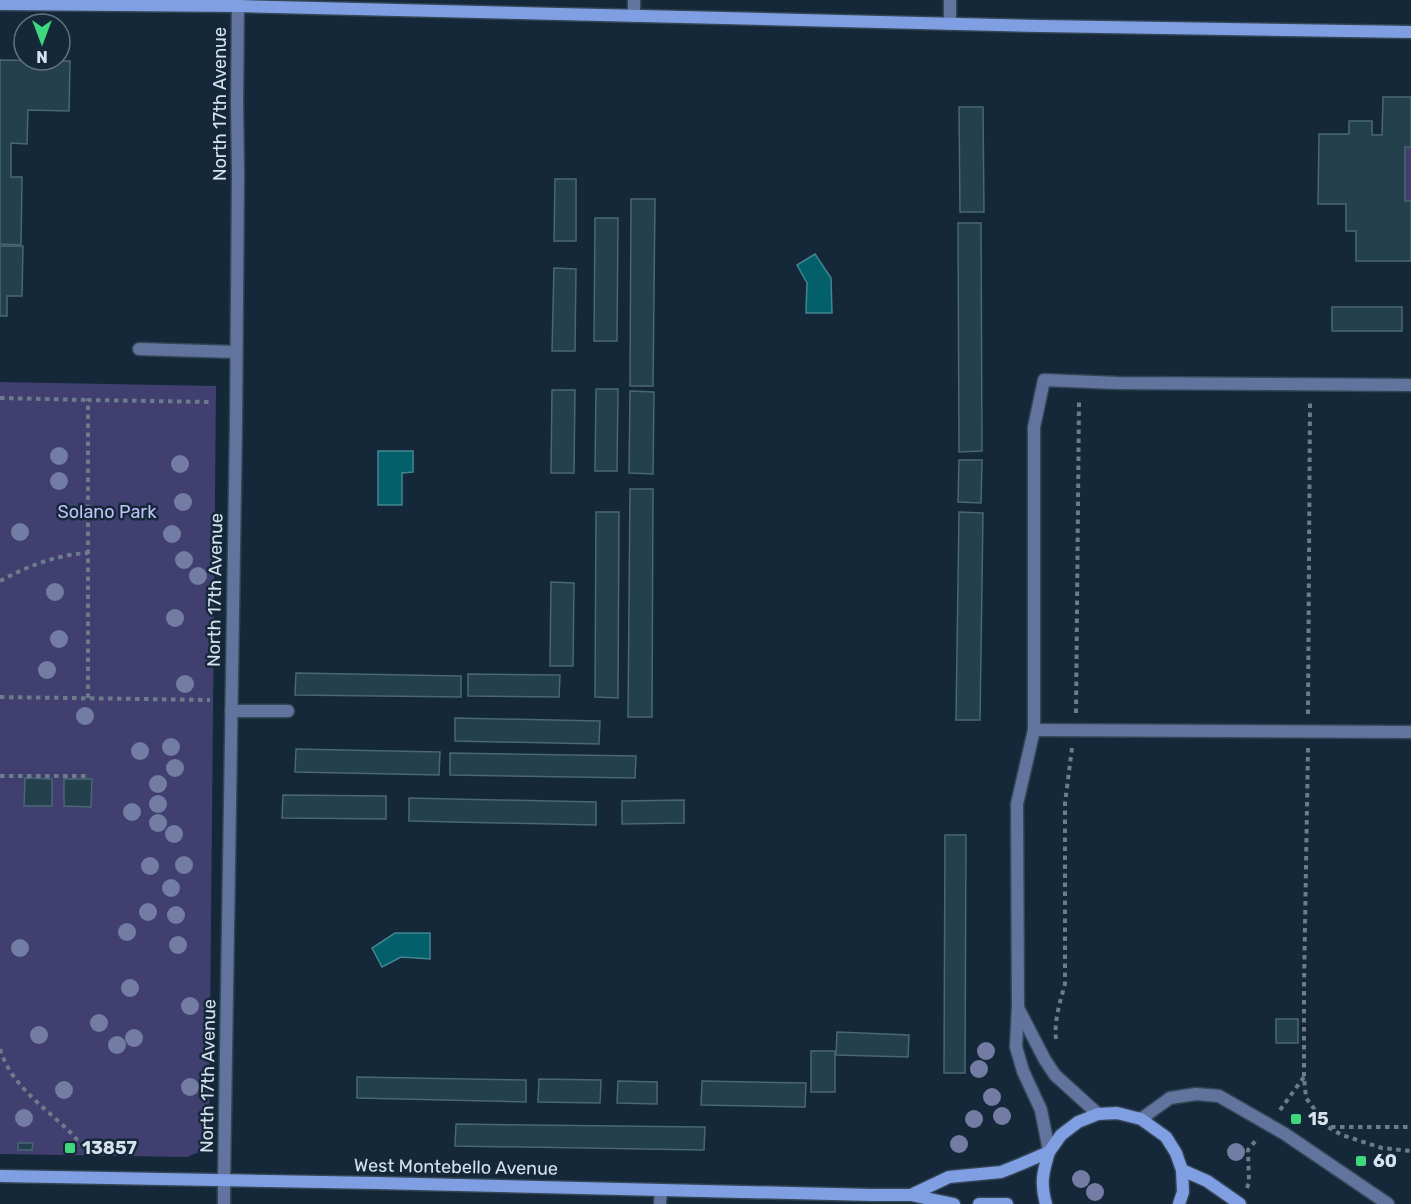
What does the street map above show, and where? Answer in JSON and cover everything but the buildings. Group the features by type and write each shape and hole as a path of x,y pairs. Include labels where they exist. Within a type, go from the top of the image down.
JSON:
{"street":[{"path":"634,0 634,16"},
{"path":"950,0 950,24"},
{"path":"0,4 238,3 950,24 1411,32"},
{"name":"North 17th Avenue","path":"224,1204 238,186 238,3"},
{"path":"139,349 236,352"},
{"path":"1046,1204 1043,1193 1043,1172 1049,1152 1041,1110 1023,1071 1016,1047 1018,1007 1017,804 1034,730 1034,427 1044,380 1118,383 1411,385"},
{"path":"231,711 288,711"},
{"path":"1034,730 1411,732"},
{"path":"1018,1007 1055,1075 1098,1114"},
{"path":"1179,1204 1183,1192 1182,1170 1176,1153 1167,1137 1141,1119 1170,1098 1196,1094 1219,1096 1285,1134 1388,1204"},
{"name":"West Montebello Avenue","path":"911,1195 949,1177 1001,1172 1049,1152 1061,1135 1078,1122 1098,1114 1117,1113 1141,1119"},
{"path":"1182,1170 1207,1181 1240,1204"},
{"name":"West Montebello Avenue","path":"0,1176 911,1195 954,1204"},
{"path":"660,1204 662,1190"},
{"path":"979,1204 1007,1204"}],"path":[{"path":"1310,384 1304,1077 1306,1098 1328,1127 1342,1135 1382,1148 1411,1151"},
{"path":"0,398 212,402"},
{"path":"88,400 88,698"},
{"path":"0,581 27,566 45,560 88,553"},
{"path":"0,697 210,700"},
{"path":"0,776 90,776"},
{"path":"0,1049 11,1072 28,1095 69,1131 88,1152"},
{"path":"1328,1127 1411,1127"}],"green space":[{"path":"1405,147 1411,147 1411,201 1405,201"},
{"name":"Solano Park","path":"0,382 216,386 209,1140 199,1152 187,1157 0,1154"}],"shaded area":[{"path":"815,254 831,278 832,313 806,313 807,283 797,265"},
{"path":"378,451 413,451 413,472 402,473 402,505 378,505"},
{"path":"395,933 430,933 430,959 401,957 382,967 372,948"}],"place":[{"name":"15","path":"1296,1119"},
{"name":"13857","path":"70,1148"},
{"name":"60","path":"1361,1161"}]}
